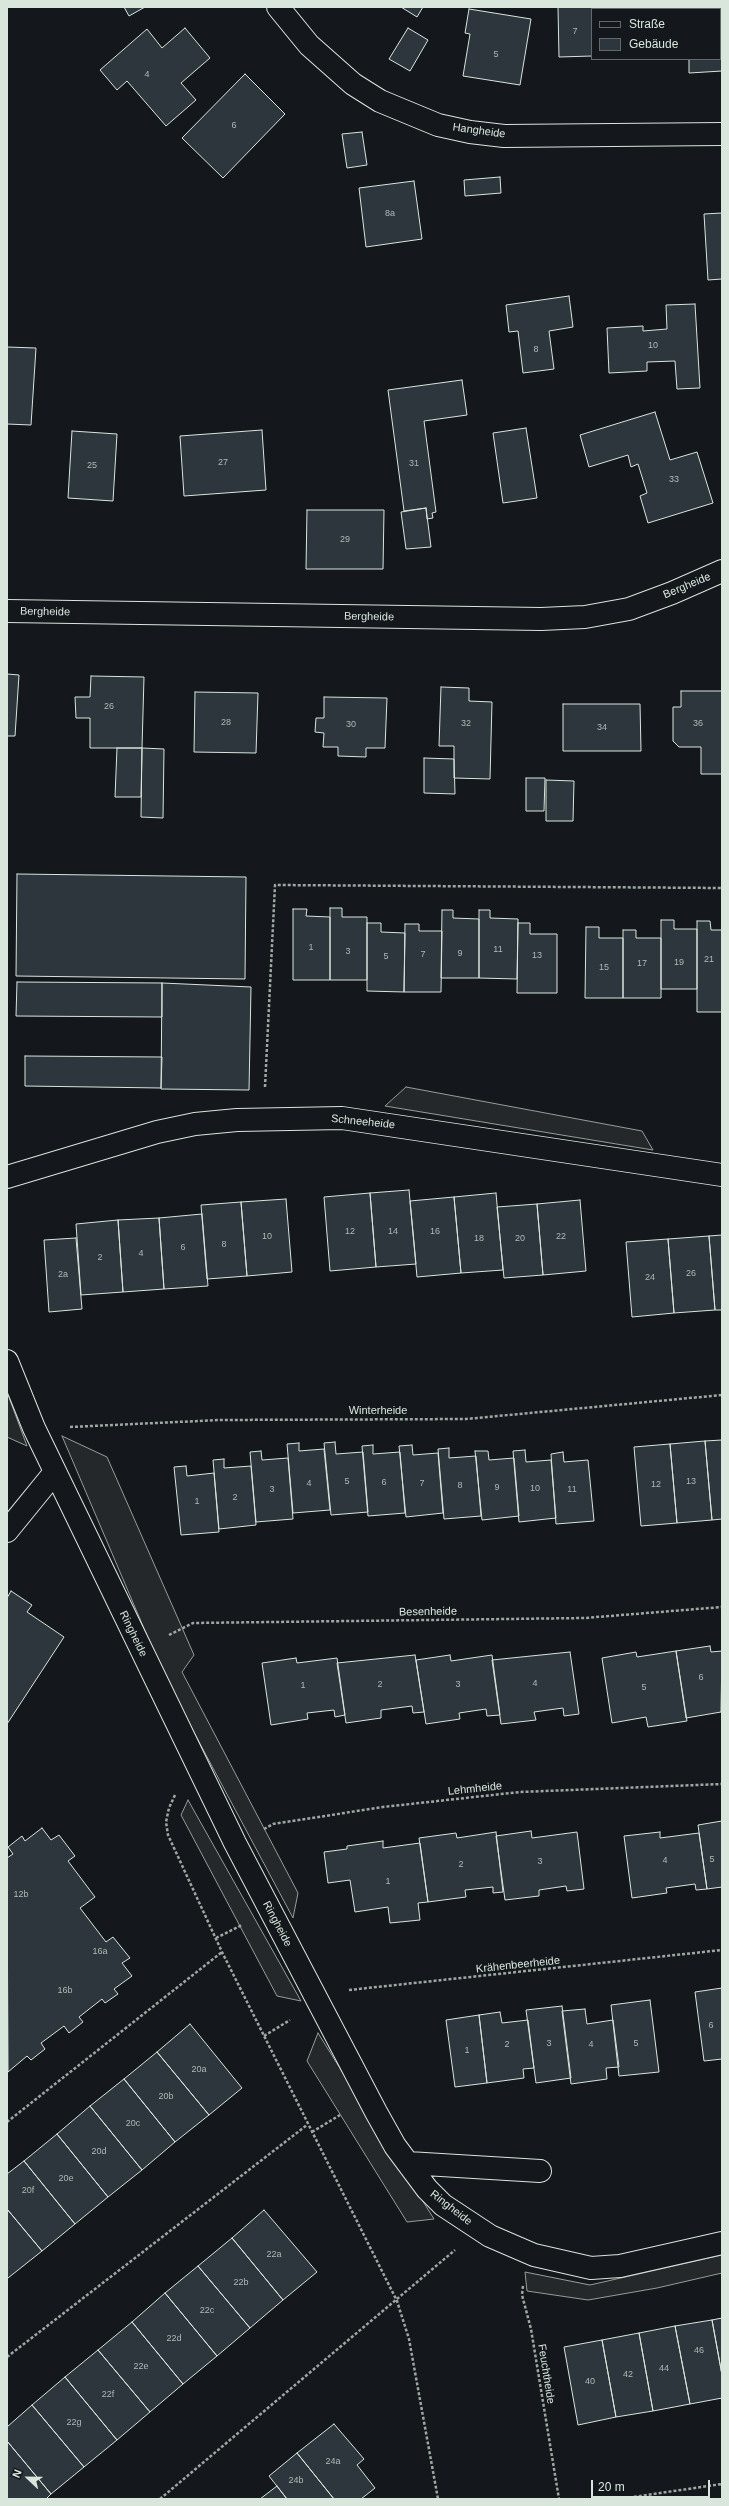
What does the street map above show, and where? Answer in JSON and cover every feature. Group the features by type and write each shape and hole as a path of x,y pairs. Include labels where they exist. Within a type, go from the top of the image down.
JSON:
{"street":[{"name":"Hangheide","path":"278,7 309,45 353,84 380,101 438,125 470,132 504,136 722,134"},
{"name":"Bergheide","path":"7,611 541,620 584,617 629,609 672,593 722,571"},
{"name":"Schneeheide","path":"7,1178 156,1132 195,1124 263,1119 342,1118 722,1175"},
{"name":"Ringheide","path":"7,1361 34,1428 235,1843 395,2146 427,2189 443,2205 479,2230 525,2252 591,2268 620,2266 722,2243"},
{"path":"7,1531 55,1472"},
{"path":"408,2163 540,2171"}],"path":[{"path":"263,1119 275,885 722,888"},
{"name":"Winterheide","path":"34,1428 220,1420 466,1419 722,1395"},
{"name":"Besenheide","path":"141,1650 193,1623 585,1618 722,1607"},
{"path":"197,1765 173,1798 166,1822 168,1835 222,1952 397,2300 409,2339 438,2499"},
{"name":"Lehmheide","path":"235,1843 273,1824 383,1807 520,1792 722,1784"},
{"name":"Krähenbeerheide","path":"318,2002 335,1991 624,1962 722,1950"},
{"path":"7,2122 222,1952"},
{"path":"7,2357 308,2124"},
{"path":"160,2499 479,2230"},
{"name":"Feuchtheide","path":"525,2252 522,2294 531,2329 558,2499"},
{"path":"619,2499 722,2484"}],"shaded area":[{"path":"406,1087 642,1131 653,1150 385,1106"},
{"path":"7,1392 27,1446 7,1437"},
{"path":"62,1436 107,1457 194,1655 182,1672 298,1893 293,1918 166,1680"},
{"path":"188,1800 301,2001 277,1996 181,1815"},
{"path":"318,2033 434,2219 407,2222 307,2061"},
{"path":"722,2255 722,2273 657,2288 588,2300 527,2291 525,2272 590,2285"}],"building":[{"path":"124,7 145,7 129,16"},
{"path":"401,7 423,7 417,17"},
{"path":"558,7 621,7 591,8 591,56 559,57"},
{"path":"722,7 722,71 689,73 689,60 721,60 721,8 687,8"},
{"path":"469,9 531,19 520,85 463,76 470,34 465,33"},
{"path":"185,28 210,58 181,83 196,100 166,126 127,81 117,90 100,70 147,29 162,48"},
{"path":"408,28 428,40 410,71 389,59"},
{"path":"245,74 285,114 223,178 182,138"},
{"path":"362,132 367,165 347,168 342,134"},
{"path":"500,177 501,193 465,196 464,180"},
{"path":"414,181 422,239 366,247 359,188"},
{"path":"722,213 722,279 708,280 704,214"},
{"path":"569,296 573,327 549,331 554,369 523,373 518,331 509,332 506,305"},
{"path":"695,304 700,388 677,389 675,361 647,362 647,371 609,373 607,328 643,326 643,331 667,329 666,305"},
{"path":"7,347 36,348 31,425 7,424"},
{"path":"462,380 467,415 424,421 436,512 432,513 433,518 427,519 426,508 404,511 388,390"},
{"path":"655,412 670,460 697,452 713,503 648,523 640,496 647,493 638,464 631,467 628,455 589,467 580,435"},
{"path":"526,428 537,498 503,503 493,433"},
{"path":"262,430 266,490 184,496 180,436"},
{"path":"72,431 117,434 113,501 68,498"},
{"path":"426,508 431,547 406,549 401,512"},
{"path":"307,510 384,510 383,569 306,569"},
{"path":"7,674 19,675 15,736 7,736"},
{"path":"91,676 144,677 142,748 90,748 90,718 76,718 75,697 90,697"},
{"path":"441,687 469,688 469,701 492,702 490,779 454,778 454,746 439,746"},
{"path":"681,691 722,691 722,774 701,774 701,747 679,747 673,741 673,707 681,707"},
{"path":"195,692 258,693 256,753 194,752"},
{"path":"324,697 387,698 385,748 366,748 366,757 338,756 338,747 323,747 324,733 315,732 316,718 324,718"},
{"path":"563,704 640,704 641,751 563,751"},
{"path":"117,748 142,748 141,797 115,797"},
{"path":"142,748 164,749 163,818 141,817"},
{"path":"424,758 454,759 455,794 424,793"},
{"path":"526,778 545,778 544,811 526,811"},
{"path":"546,780 574,781 573,821 546,821"},
{"path":"17,874 246,877 245,979 16,976"},
{"path":"330,908 342,908 342,917 367,917 367,980 330,980"},
{"path":"293,909 307,909 306,916 330,917 330,980 293,980"},
{"path":"442,910 453,910 453,918 479,919 479,978 441,978"},
{"path":"479,910 490,910 490,918 518,919 517,979 479,978"},
{"path":"661,920 674,920 674,929 697,929 697,989 661,989"},
{"path":"697,921 710,921 711,930 722,930 722,1012 697,1012"},
{"path":"367,923 381,923 381,932 405,933 404,992 367,991"},
{"path":"518,923 530,923 530,934 557,934 557,993 517,993"},
{"path":"405,924 419,924 419,931 442,931 441,992 404,992"},
{"path":"586,927 599,927 599,938 623,938 623,998 585,998"},
{"path":"623,930 636,930 636,938 661,938 661,998 623,998"},
{"path":"17,982 162,983 162,1017 16,1016"},
{"path":"162,983 251,987 249,1090 161,1089"},
{"path":"25,1056 162,1057 161,1088 25,1086"},
{"path":"409,1190 416,1264 376,1267 370,1193"},
{"path":"370,1193 376,1267 330,1271 324,1197"},
{"path":"496,1193 503,1270 461,1273 454,1197"},
{"path":"454,1197 461,1273 417,1277 410,1201"},
{"path":"286,1199 292,1272 247,1276 241,1202"},
{"path":"580,1200 586,1271 543,1275 537,1204"},
{"path":"241,1202 247,1276 207,1279 201,1205"},
{"path":"537,1204 543,1275 504,1278 497,1207"},
{"path":"202,1214 208,1286 164,1289 159,1218"},
{"path":"159,1218 164,1289 123,1292 118,1220"},
{"path":"118,1220 123,1292 81,1295 76,1224"},
{"path":"722,1235 722,1310 715,1310 709,1236"},
{"path":"709,1236 715,1310 674,1313 668,1239"},
{"path":"76,1238 82,1309 49,1312 44,1240"},
{"path":"668,1239 674,1313 632,1317 626,1242"},
{"path":"722,1440 722,1519 712,1520 705,1441"},
{"path":"705,1441 712,1520 677,1523 670,1444"},
{"path":"335,1442 336,1454 363,1452 368,1512 331,1515 324,1443"},
{"path":"299,1443 299,1451 324,1449 330,1510 293,1513 287,1444"},
{"path":"670,1444 677,1523 641,1526 634,1447"},
{"path":"373,1445 373,1454 400,1452 405,1513 368,1516 362,1446"},
{"path":"412,1445 413,1455 438,1453 443,1513 406,1517 399,1446"},
{"path":"449,1448 449,1458 476,1456 481,1516 444,1519 438,1449"},
{"path":"525,1450 526,1462 551,1460 556,1518 519,1522 513,1451"},
{"path":"261,1451 262,1460 288,1458 293,1519 256,1522 250,1452"},
{"path":"475,1451 488,1451 489,1460 514,1458 519,1516 482,1520"},
{"path":"563,1452 564,1462 588,1460 594,1521 556,1524 551,1454"},
{"path":"224,1459 224,1468 251,1466 256,1525 219,1529 213,1460"},
{"path":"186,1466 187,1476 214,1473 219,1532 181,1535 174,1467"},
{"path":"11,1591 32,1605 27,1612 64,1637 7,1724 7,1598"},
{"path":"710,1646 711,1652 722,1651 721,1712 686,1718 676,1651"},
{"path":"676,1651 687,1721 648,1727 646,1717 612,1723 602,1658 636,1652 637,1657"},
{"path":"570,1652 579,1714 564,1716 563,1708 534,1712 536,1720 501,1724 492,1660"},
{"path":"415,1655 424,1712 413,1713 412,1706 381,1710 381,1718 346,1723 337,1663"},
{"path":"450,1655 451,1661 492,1655 500,1715 487,1716 486,1709 459,1713 460,1719 426,1724 416,1660"},
{"path":"296,1658 297,1663 337,1658 345,1715 335,1717 334,1710 307,1713 308,1719 271,1725 262,1663"},
{"path":"722,1821 722,1887 707,1889 698,1825"},
{"path":"42,1828 51,1840 59,1835 75,1856 68,1861 95,1897 80,1908 106,1942 113,1937 130,1958 122,1963 132,1976 114,1989 118,1994 105,2003 102,1999 79,2017 83,2022 69,2033 64,2026 41,2043 45,2049 31,2060 27,2056 8,2072 7,1858 13,1854 8,1847 22,1836 25,1841"},
{"path":"531,1831 532,1838 577,1832 584,1889 567,1891 566,1886 539,1890 539,1896 505,1900 496,1836"},
{"path":"496,1832 503,1892 493,1893 493,1887 465,1890 466,1897 428,1902 419,1838 456,1833 457,1838"},
{"path":"660,1832 660,1838 699,1833 707,1889 696,1890 695,1884 666,1888 667,1893 632,1898 624,1836"},
{"path":"383,1841 383,1848 420,1843 428,1902 418,1903 420,1920 390,1923 388,1907 355,1912 350,1880 328,1883 324,1852 347,1849 347,1846"},
{"path":"722,1988 722,2059 704,2061 695,1992"},
{"path":"650,2000 659,2072 619,2076 611,2005"},
{"path":"562,2006 571,2078 536,2083 526,2010"},
{"path":"585,2009 587,2024 613,2020 619,2067 606,2068 607,2079 571,2084 562,2011"},
{"path":"500,2012 502,2023 528,2020 534,2068 523,2069 524,2078 487,2083 479,2015"},
{"path":"479,2015 487,2083 455,2087 446,2020"},
{"path":"190,2024 242,2088 209,2115 157,2052"},
{"path":"157,2052 209,2115 175,2142 124,2079"},
{"path":"124,2079 175,2142 142,2170 90,2106"},
{"path":"90,2106 142,2170 108,2197 57,2134"},
{"path":"57,2134 108,2197 75,2224 24,2161"},
{"path":"24,2161 75,2224 42,2251 7,2209 7,2174"},
{"path":"7,2209 42,2251 8,2278 7,2277"},
{"path":"264,2210 317,2272 283,2300 232,2238"},
{"path":"232,2238 283,2300 250,2328 198,2266"},
{"path":"198,2266 250,2328 217,2356 165,2293"},
{"path":"165,2293 217,2356 183,2384 132,2322"},
{"path":"722,2318 722,2375 712,2320"},
{"path":"712,2320 722,2375 722,2398 690,2404 675,2326"},
{"path":"132,2322 183,2384 150,2412 98,2350"},
{"path":"675,2326 690,2404 653,2411 639,2333"},
{"path":"639,2333 653,2411 616,2417 602,2340"},
{"path":"602,2340 616,2417 578,2425 564,2347"},
{"path":"98,2350 150,2412 117,2440 65,2377"},
{"path":"65,2377 117,2440 84,2467 32,2405"},
{"path":"32,2405 84,2467 51,2494 7,2441 7,2427"},
{"path":"334,2424 364,2459 357,2465 375,2488 361,2499 334,2499 297,2453"},
{"path":"7,2441 51,2494 46,2499 7,2499"},
{"path":"297,2453 334,2499 287,2499 269,2476"},
{"path":"277,2486 287,2499 260,2499"}]}
